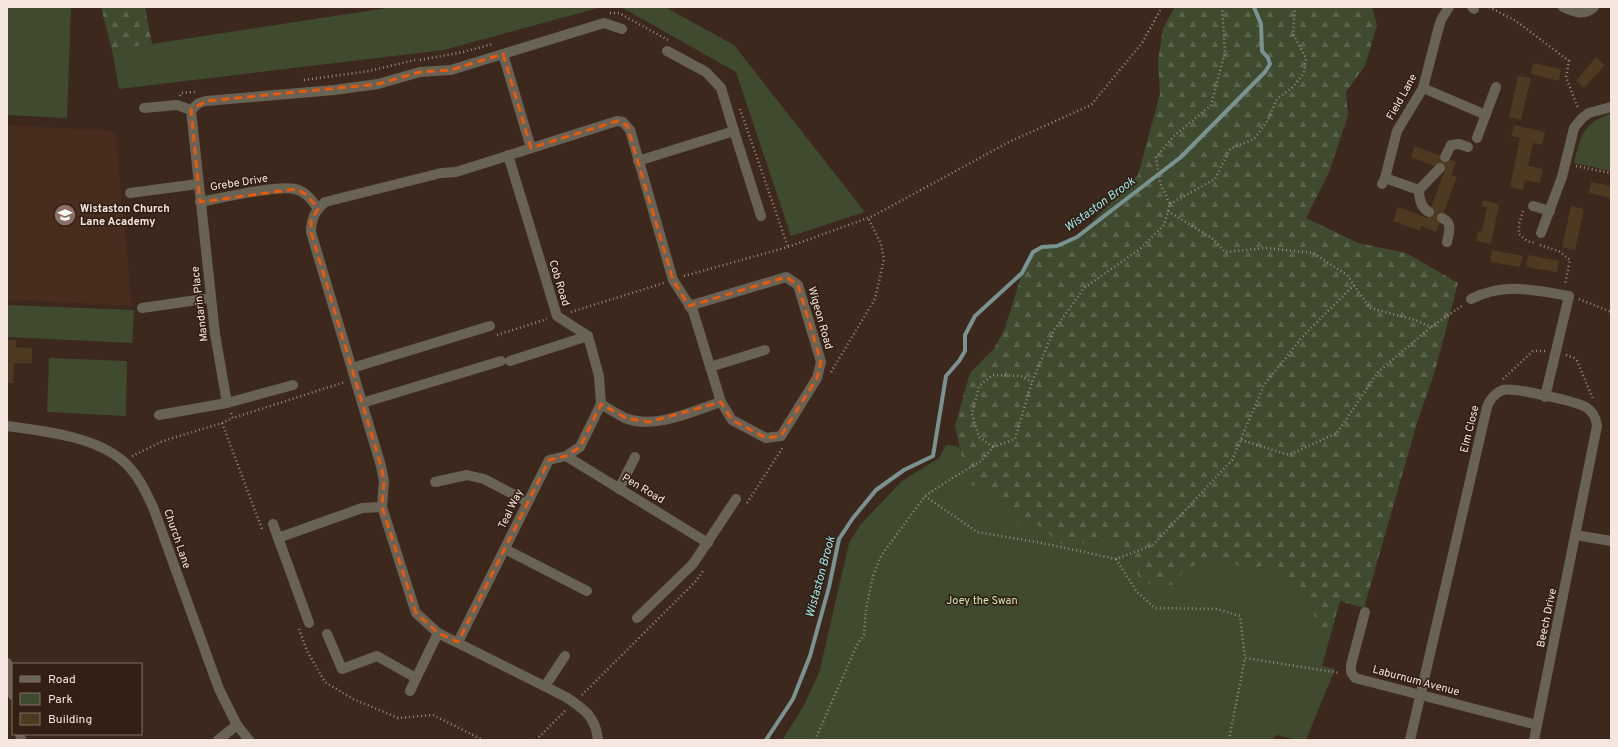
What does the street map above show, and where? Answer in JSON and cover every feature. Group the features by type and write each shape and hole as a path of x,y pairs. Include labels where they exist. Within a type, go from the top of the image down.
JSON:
{"street":[{"name":"Field Lane","path":"1419,190 1383,181 1397,131 1423,88 1441,20 1450,7"},
{"path":"1562,7 1581,14 1594,7"},
{"path":"144,108 178,105 191,110 200,103 206,101 334,90 378,84 420,72 451,70 604,23 622,29"},
{"path":"669,46 706,72 721,88 761,216"},
{"path":"502,54 531,148"},
{"path":"1477,138 1496,87"},
{"path":"1423,88 1486,114"},
{"path":"1541,233 1550,211 1565,164 1574,128 1582,118 1594,111 1611,107"},
{"name":"Grebe Drive","path":"191,110 200,202 282,188 296,189 307,195 318,209"},
{"path":"362,402 588,336 599,376 601,404 626,418 649,422 669,418 721,402 693,311 673,280 630,130 627,125 617,121 456,172 441,173 325,202 318,209 311,220 311,232 384,481 382,507 416,613 438,633 545,686 584,708 594,722 598,740"},
{"path":"638,161 734,131"},
{"path":"1445,157 1451,145 1459,144 1468,147"},
{"name":"Cob Road","path":"508,155 557,316 588,336"},
{"path":"1429,212 1425,210 1420,200 1419,190 1440,168"},
{"path":"130,193 198,184"},
{"name":"Mandarin Place","path":"200,202 222,381 227,403"},
{"path":"1533,206 1550,211"},
{"path":"1442,218 1449,222 1451,227 1447,242"},
{"name":"Wigeon Road","path":"689,306 786,277 798,285 821,362 817,378 781,436 766,438 732,420 721,402"},
{"path":"1471,299 1485,292 1505,288 1530,289 1569,296 1545,397"},
{"path":"142,308 211,298"},
{"path":"352,368 490,326"},
{"path":"710,367 765,350"},
{"path":"159,415 227,403 293,384"},
{"name":"Elm Close","path":"1410,740 1487,407 1494,394 1508,389 1580,403 1590,410 1596,420 1596,433 1576,534"},
{"name":"Teal Way","path":"458,642 549,460 566,456 580,447 601,404"},
{"name":"Church Lane","path":"7,426 74,438 106,450 123,461 138,479 153,507 219,689 237,725 249,740"},
{"name":"Pen Road","path":"566,456 708,543"},
{"path":"619,488 635,457"},
{"path":"435,482 467,475 484,479 528,502"},
{"path":"637,618 693,564 736,500"},
{"path":"278,538 362,508 382,507"},
{"path":"273,524 309,623"},
{"path":"1576,534 1611,541"},
{"name":"Beech Drive","path":"1534,740 1576,534"},
{"path":"505,549 587,591"},
{"path":"1353,675 1351,665 1366,612"},
{"path":"410,691 438,633"},
{"path":"327,634 342,669 377,656 416,678"},
{"path":"545,686 565,656"},
{"path":"7,663 12,690"},
{"name":"Laburnum Avenue","path":"1353,675 1356,678 1537,725"},
{"path":"218,740 237,725"}],"path":[{"path":"496,335 673,280 788,247 873,216 1009,142 1091,105 1142,43 1162,7"},
{"path":"815,740 856,647 864,634 866,609 873,576 881,556 925,496 981,461 993,447 1015,439 1024,415 1032,382 1054,330 1084,288 1140,249 1164,225 1170,204 1160,183 1156,157 1163,148 1211,105 1225,52 1222,7"},
{"path":"1170,204 1215,179 1230,149 1254,139 1268,120 1277,99 1293,86 1304,73 1306,58 1293,34 1295,7"},
{"path":"1489,7 1516,21 1569,61 1566,77 1582,118"},
{"path":"608,13 619,12 669,46"},
{"path":"300,80 369,71 412,61 463,52 500,42"},
{"path":"178,105 181,93 196,92"},
{"path":"737,101 788,247"},
{"path":"1565,164 1611,173"},
{"path":"1533,206 1526,203 1519,224 1519,234 1526,241 1552,248 1570,260 1564,284 1569,296 1611,312"},
{"path":"1168,211 1213,239 1225,252 1266,248 1313,253 1347,275 1370,308 1415,320 1431,327"},
{"path":"925,496 976,532 1042,543 1116,559 1153,545 1232,460 1264,386 1304,335 1354,285"},
{"path":"1241,440 1289,455 1337,433 1378,372 1431,327 1471,299"},
{"path":"993,447 979,437 972,414 979,386 993,375 1021,376 1032,382"},
{"path":"123,461 163,441 355,379"},
{"path":"227,403 233,418"},
{"path":"222,423 263,533"},
{"path":"1116,559 1137,592 1154,608 1217,609 1240,616 1245,658 1229,740"},
{"path":"296,622 307,651 325,682 354,699 398,718 433,715 483,740"},
{"path":"1245,658 1353,675"}],"highlighted area":[{"path":"503,54 531,148 617,121 627,125 673,280 689,306 786,277 798,285 821,362 817,378 781,436 766,438 732,420 721,402 649,422 626,418 601,404 580,447 566,456 549,460 458,642 438,633 416,613 382,507 384,481 381,466 311,232 311,220 318,209 307,195 296,189 200,202 191,110 206,101 378,84 420,72 451,70"}],"shaded area":[{"name":"Wistaston Church Lane Academy","path":"7,125 115,131 132,306 7,299"}],"green space":[{"path":"7,7 71,7 67,118 7,115"},
{"path":"101,7 145,7 152,44 112,50"},
{"path":"394,7 602,7 444,50 119,89 112,50"},
{"path":"621,7 665,7 734,45 865,212 791,236 736,72"},
{"path":"1175,7 1372,7 1377,25 1365,66 1346,92 1348,116 1329,172 1306,218 1358,243 1406,253 1458,283 1435,371 1417,423 1364,608 1340,601 1329,637 1321,635 1307,592 1262,566 1246,568 1215,557 1185,569 1172,585 1142,583 1126,551 1106,541 1063,545 1034,522 1019,525 989,487 968,485 955,426 970,373 994,349 1005,328 1022,273 1033,252 1077,237 1138,175 1160,94 1158,62 1163,28"},
{"path":"1611,114 1611,171 1574,163 1578,146 1584,132 1594,122"},
{"path":"7,305 134,310 132,343 7,337"},
{"path":"49,358 127,361 126,416 47,412"},
{"name":"Joey the Swan","path":"946,445 955,446 1020,466 1165,484 1340,601 1322,666 1335,669 1306,740 1296,740 1277,735 1272,740 782,740 803,707 819,673 849,543 860,525 902,481 939,458"}],"building":[{"path":"1596,57 1605,65 1584,88 1576,81"},
{"path":"1533,63 1561,69 1559,81 1531,74"},
{"path":"1518,76 1531,78 1521,120 1509,117"},
{"path":"1514,125 1545,132 1542,145 1533,143 1528,166 1543,169 1540,183 1525,180 1523,190 1510,187 1520,138 1511,136"},
{"path":"1415,146 1456,162 1451,175 1457,177 1436,232 1421,226 1420,231 1393,221 1398,207 1427,218 1445,170 1411,157"},
{"path":"1591,182 1611,186 1611,198 1589,193"},
{"path":"1483,200 1499,204 1491,244 1476,241 1478,231 1482,232 1487,207 1482,206"},
{"path":"1571,206 1584,209 1575,250 1562,247"},
{"path":"1492,250 1523,256 1520,267 1490,262"},
{"path":"1528,255 1559,261 1557,272 1526,267"},
{"path":"7,340 16,340 16,347 32,348 32,363 14,363 13,383 7,383"}],"waterway":[{"name":"Wistaston Brook","path":"766,740 793,699 810,656 829,587 839,539 853,518 876,490 904,470 933,456 946,376 959,361 965,351 965,335 975,316 1022,273 1033,252 1042,247 1057,246 1077,237 1181,157 1265,72 1270,64 1268,58 1262,51 1261,24 1254,7"}],"place":[{"name":"Wistaston Church Lane Academy","path":"65,215"}]}
